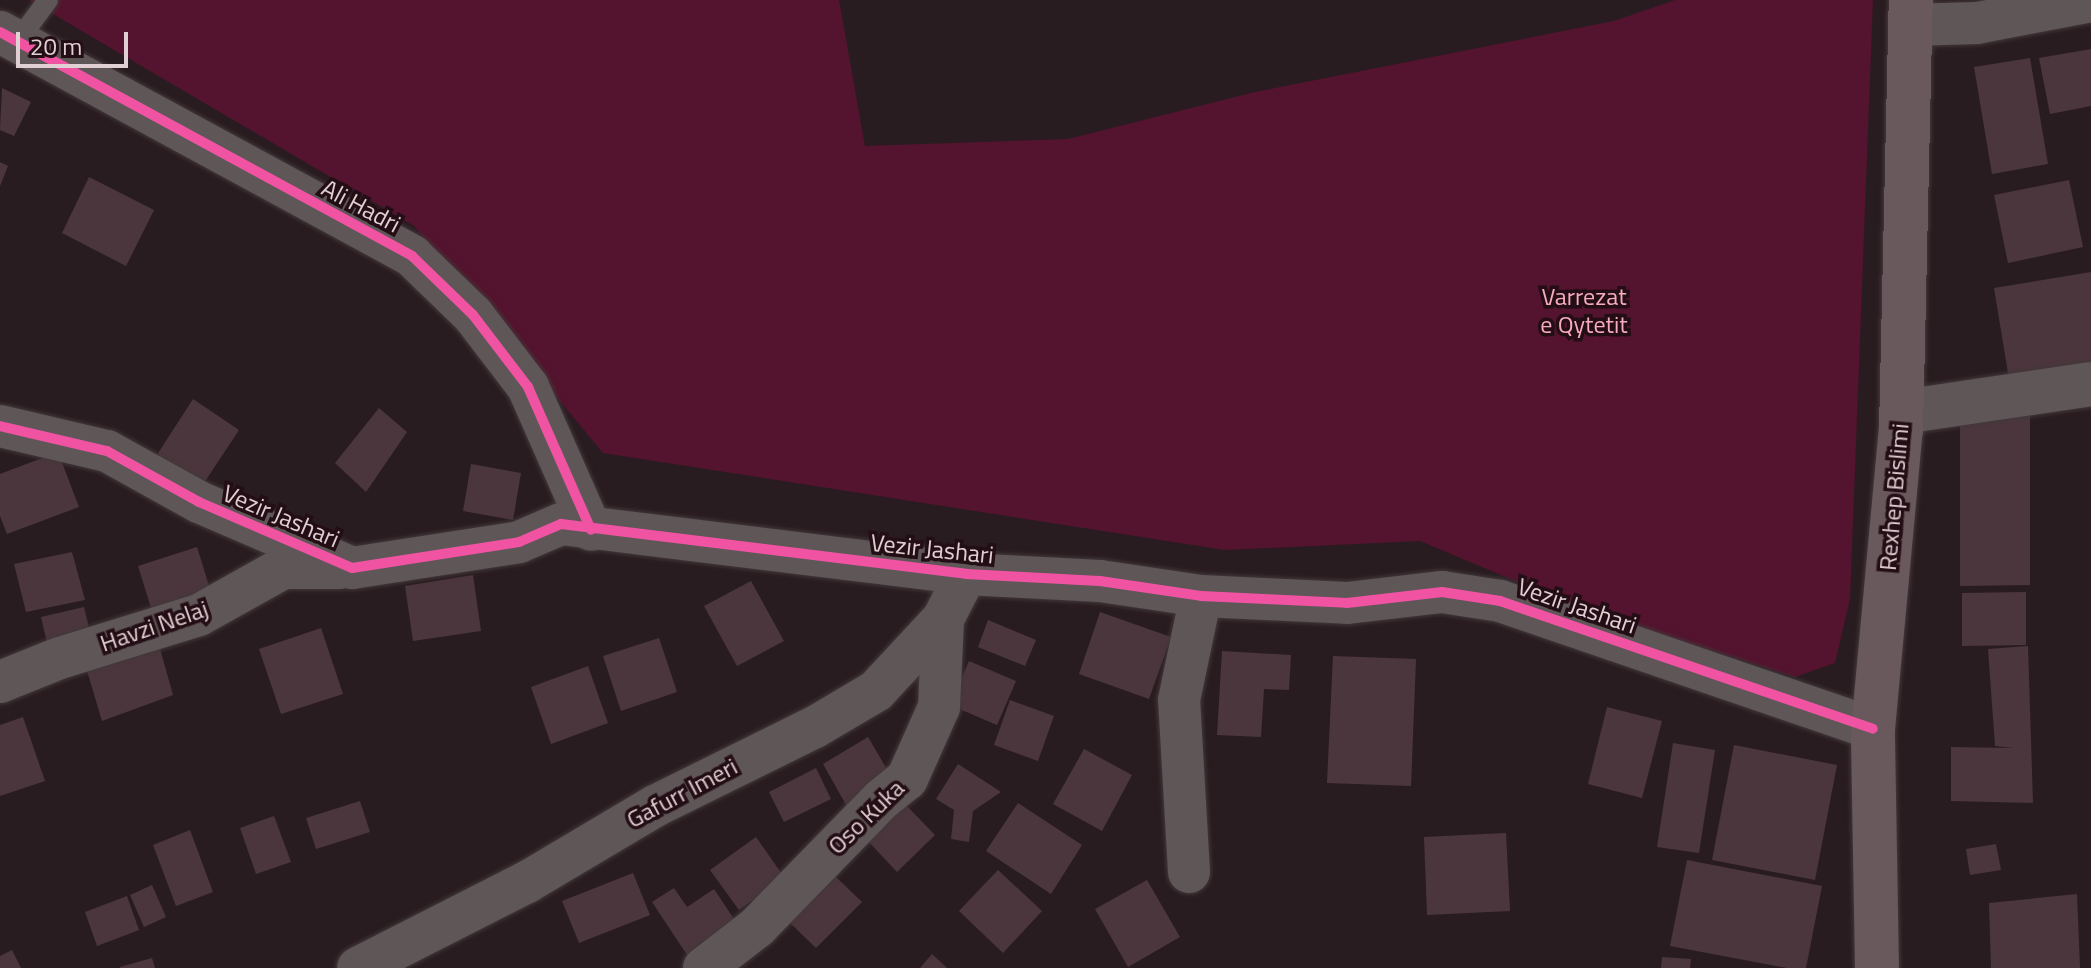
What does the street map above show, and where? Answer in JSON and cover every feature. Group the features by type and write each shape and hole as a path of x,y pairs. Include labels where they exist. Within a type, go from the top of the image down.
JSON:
{"main road":[{"name":"Rexhep Bislimi","path":"1877,968 1873,729 1902,412 1911,13"}],"street":[{"name":"Rexhep Bislimi","path":"1911,13 1977,23 2091,1"},
{"name":"Ali Hadri","path":"8,37 412,256 473,315 528,387 591,530"},
{"path":"1902,412 2091,384"},
{"name":"Vezir Jashari","path":"0,426 107,451 199,502 352,568 519,542 561,524 966,574 1100,581 1201,596 1347,603 1442,592 1500,601 1873,729"},
{"name":"Havzi Nelaj","path":"0,682 60,658 199,615 283,568 352,568"},
{"name":"Gafurr Imeri","path":"358,968 527,882 655,806 815,727 876,691 943,619 966,574"},
{"path":"1189,872 1179,700 1201,596"},
{"name":"Oso Kuka","path":"704,968 757,927 882,799 907,779 939,707 943,619"}],"lane":[{"path":"8,37 48,0"}],"green space":[{"name":"Varrezat e Qytetit","path":"29,0 839,0 865,146 1068,139 1255,92 1614,21 1675,0 1873,0 1850,599 1835,663 1795,677 1580,608 1420,541 1225,550 603,453 414,226"}],"building":[{"path":"2091,49 2091,106 2050,114 2039,58"},
{"path":"2030,58 2048,164 1992,174 1974,67"},
{"path":"2,88 31,102 14,136 0,130"},
{"path":"0,162 8,166 0,186"},
{"path":"89,177 154,210 126,266 62,233"},
{"path":"2069,180 2083,247 2008,263 1994,195"},
{"path":"2091,272 2091,365 2009,379 1994,288"},
{"path":"193,399 239,430 198,492 153,461"},
{"path":"379,408 407,432 366,492 335,463"},
{"path":"1960,410 2030,410 2030,585 1960,586"},
{"path":"58,452 79,507 7,534 0,516 0,474"},
{"path":"471,464 521,473 513,520 463,511"},
{"path":"197,547 211,592 152,611 138,566"},
{"path":"72,552 85,600 26,612 14,564"},
{"path":"473,575 481,631 413,641 405,586"},
{"path":"751,581 784,641 737,666 704,606"},
{"path":"2026,592 2026,645 1962,646 1962,593"},
{"path":"84,607 91,636 48,647 41,617"},
{"path":"1100,612 1171,637 1149,699 1079,674"},
{"path":"988,620 1036,640 1025,666 978,647"},
{"path":"321,628 343,694 281,714 259,649"},
{"path":"157,638 173,695 102,721 85,664"},
{"path":"659,638 677,692 621,711 603,656"},
{"path":"2028,646 2033,803 1951,801 1951,747 2014,748 1995,746 1988,649"},
{"path":"1222,651 1291,655 1289,690 1264,689 1261,737 1217,735"},
{"path":"1333,656 1416,659 1411,786 1327,783"},
{"path":"969,661 1016,681 997,725 950,705"},
{"path":"588,666 608,723 551,744 531,687"},
{"path":"1010,700 1054,716 1038,761 994,745"},
{"path":"1607,707 1662,721 1642,798 1588,784"},
{"path":"23,717 45,781 0,796 0,725"},
{"path":"868,737 895,783 849,810 823,764"},
{"path":"1673,743 1715,750 1699,853 1657,847"},
{"path":"1734,745 1837,765 1815,880 1712,860"},
{"path":"1084,749 1132,775 1102,831 1053,804"},
{"path":"958,764 1001,792 973,811 969,842 951,839 954,810 936,799"},
{"path":"816,768 831,799 784,822 769,792"},
{"path":"360,801 370,832 316,849 306,818"},
{"path":"902,801 935,835 897,872 865,838"},
{"path":"1018,803 1082,845 1051,894 986,851"},
{"path":"274,816 291,862 256,874 240,828"},
{"path":"190,830 213,892 176,906 153,845"},
{"path":"1506,833 1510,911 1427,915 1424,837"},
{"path":"756,837 784,877 739,910 710,870"},
{"path":"1996,844 2001,870 1970,875 1966,849"},
{"path":"1687,860 1822,886 1806,968 1787,968 1670,946"},
{"path":"998,870 1042,911 1003,953 959,911"},
{"path":"633,873 650,915 579,943 562,901"},
{"path":"835,876 862,902 816,948 789,922"},
{"path":"1147,880 1180,937 1128,967 1095,909"},
{"path":"152,885 166,917 144,927 130,895"},
{"path":"674,888 687,907 714,889 744,934 695,967 652,902"},
{"path":"2077,894 2080,968 1991,968 1989,903"},
{"path":"127,896 139,930 97,946 85,912"},
{"path":"12,950 21,968 0,968 0,956"},
{"path":"932,954 947,968 920,968"},
{"path":"1662,957 1691,959 1690,968 1661,968"},
{"path":"152,958 155,968 120,968 120,967"}],"cycle path":[{"path":"0,32 412,256 473,315 528,387 591,530"},
{"path":"0,426 107,451 199,502 352,568 519,542 561,524 966,574 1100,581 1201,596 1347,603 1442,592 1500,601 1873,729"}]}
